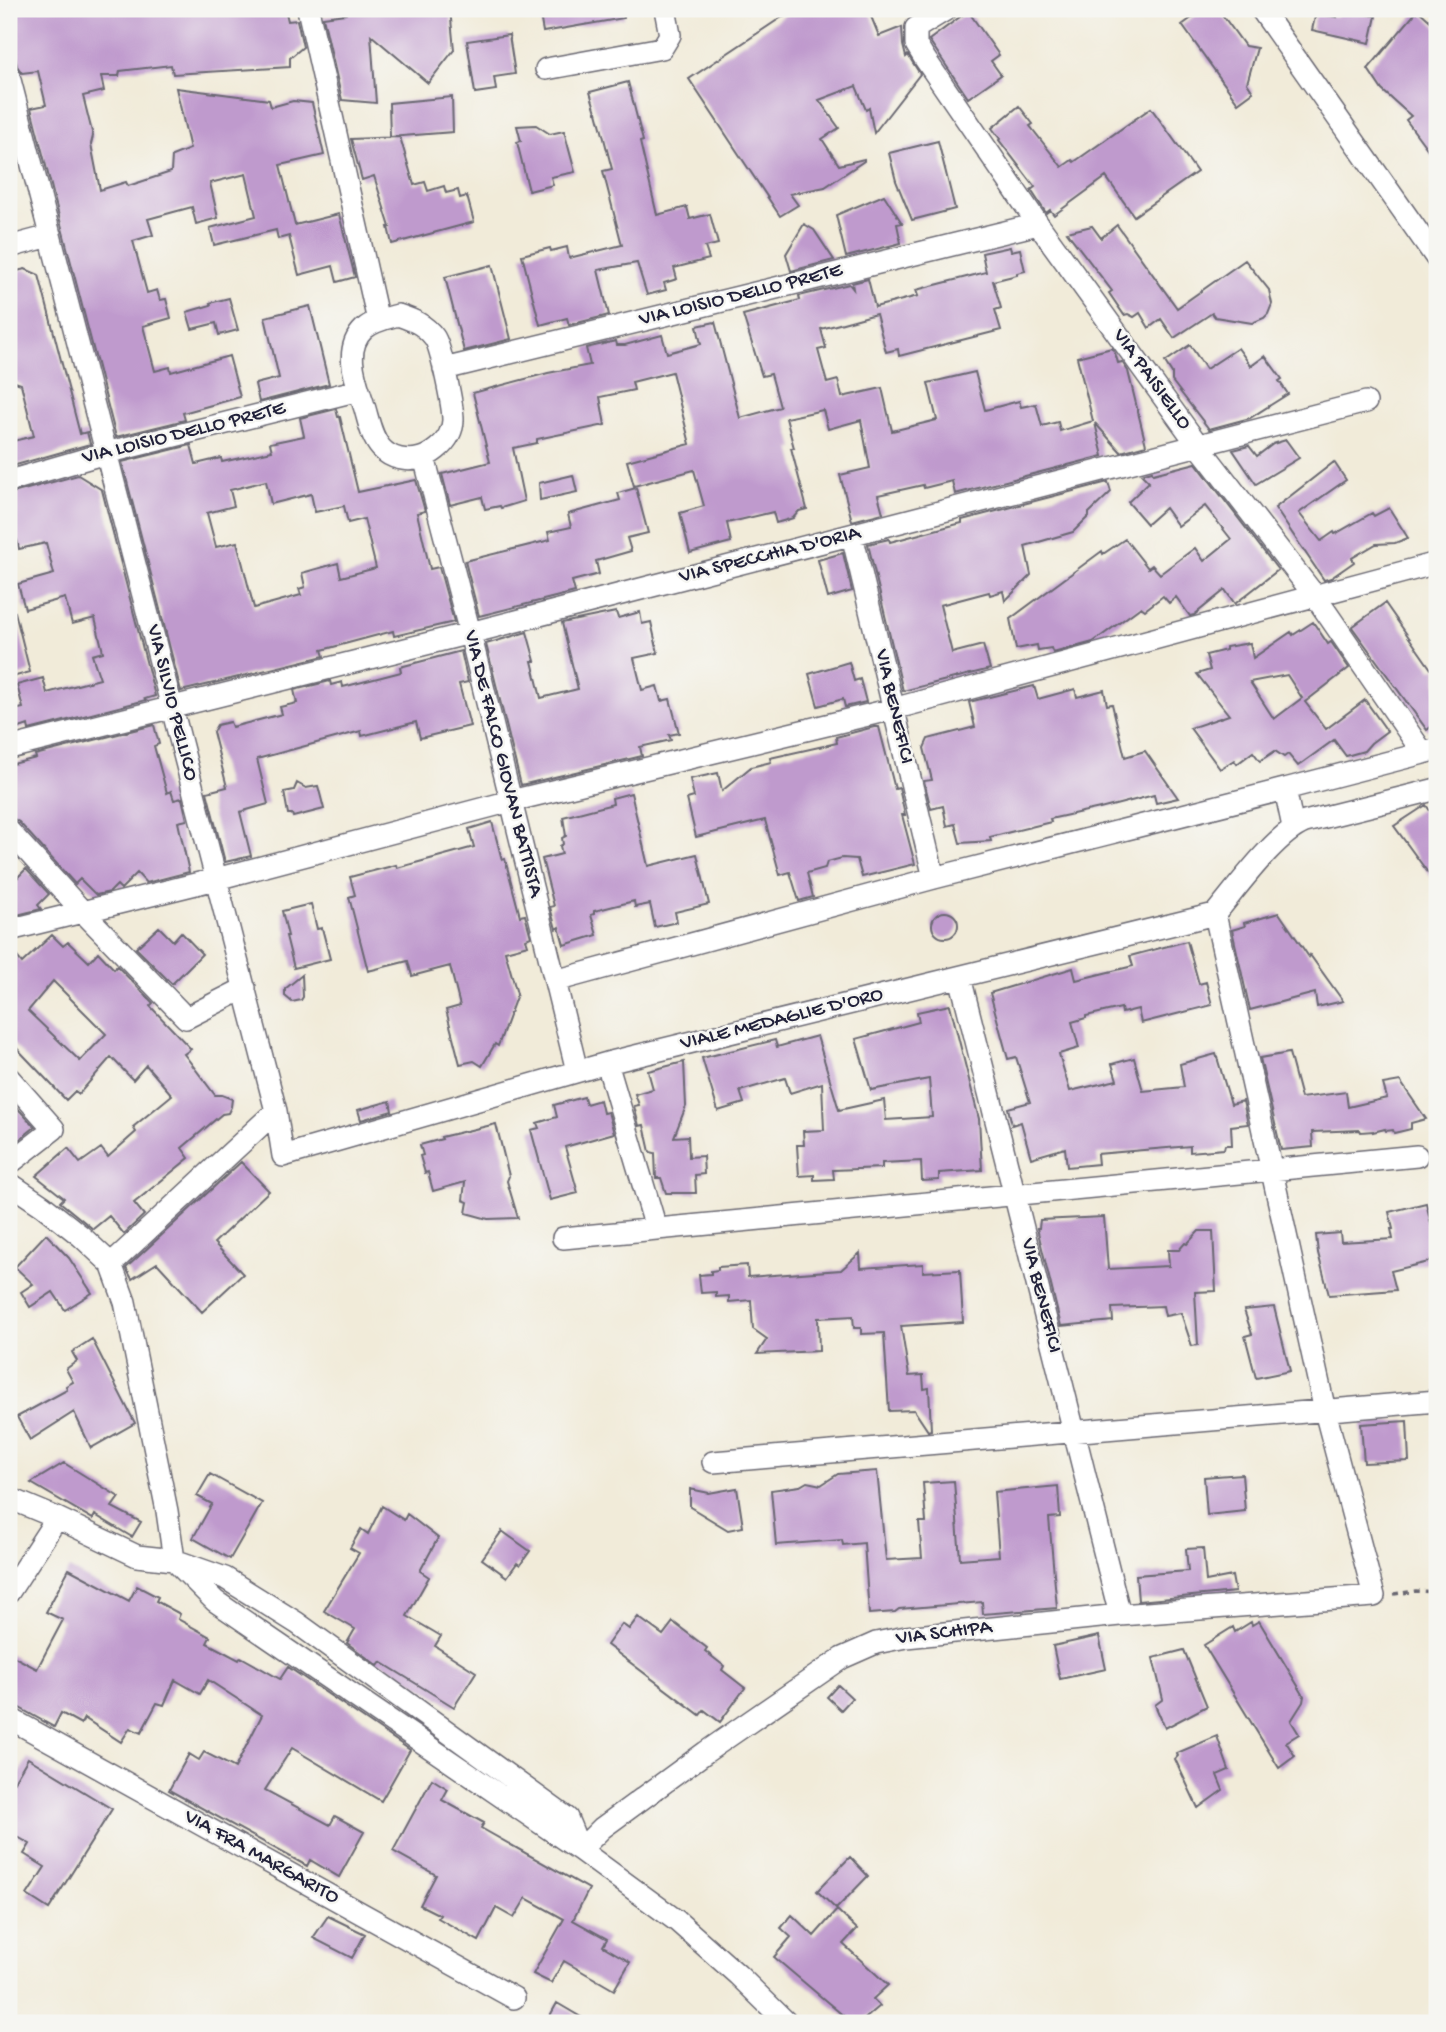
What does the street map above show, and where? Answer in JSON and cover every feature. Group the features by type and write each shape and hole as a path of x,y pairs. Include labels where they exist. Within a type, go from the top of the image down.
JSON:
{"street":[{"path":"308,9 379,321"},
{"path":"546,69 662,48 670,35 665,9"},
{"name":"VIA PAISIELLO","path":"947,9 916,29 916,44 1038,224 1198,445 1315,596 1430,752"},
{"path":"1261,9 1437,259"},
{"name":"VIA SILVIO PELLICO","path":"9,76 276,1111"},
{"name":"VIA LOISIO DELLO PRETE","path":"444,369 1038,224"},
{"path":"9,247 50,236"},
{"path":"398,315 419,322 436,339 444,369 453,421 448,436 436,450 415,460 397,459 382,450 373,435 354,378 353,348 365,327 398,315"},
{"name":"VIA LOISIO DELLO PRETE","path":"9,481 106,453 359,390"},
{"name":"VIA SPECCHIA D'ORIA","path":"9,748 470,633 1366,402"},
{"name":"VIA DE FALCO GIOVAN BATTISTA","path":"424,457 577,1071"},
{"name":"VIA BENEFICI","path":"852,535 933,878"},
{"path":"9,930 216,879 511,801 893,709 1437,563"},
{"path":"555,981 933,878 1430,752"},
{"path":"1285,789 1293,827"},
{"path":"1374,1596 1325,1411 1215,914 1293,827 1437,789"},
{"path":"9,831 186,1018 245,988"},
{"name":"VIALE MEDAGLIE D'ORO","path":"276,1111 283,1156 607,1063 1215,914"},
{"name":"VIA BENEFICI","path":"960,977 1120,1615"},
{"path":"607,1063 656,1228"},
{"path":"9,1078 54,1129 9,1164"},
{"path":"111,1264 276,1111"},
{"path":"563,1238 1417,1156"},
{"path":"9,1183 81,1236 111,1264 125,1302 167,1511 174,1560 215,1601 580,1850 677,1921 787,2023"},
{"path":"713,1462 1437,1401"},
{"path":"9,1498 136,1556 174,1560"},
{"path":"9,1592 57,1518"},
{"name":"VIA SCHIPA","path":"580,1850 602,1828 706,1752 842,1658 876,1643 906,1637 1120,1615 1374,1596"},
{"name":"VIA FRA MARGARITO","path":"9,1718 514,1998"}],"path":[{"path":"1374,1596 1416,1591 1437,1592"}],"building":[{"path":"9,9 285,9 288,21 297,20 303,47 290,58 290,67 173,74 171,65 120,71 119,76 101,76 104,91 83,96 93,136 91,144 100,190 126,182 128,186 171,172 172,156 190,149 176,88 269,100 271,107 293,101 312,103 324,155 280,165 295,225 339,214 355,277 337,282 333,266 299,275 289,236 278,239 276,230 214,245 210,228 256,216 246,174 210,183 218,218 196,224 192,207 148,219 153,235 133,241 147,293 157,290 160,300 166,299 171,318 143,326 155,371 170,367 171,372 229,356 240,397 183,413 185,420 116,437 31,108 46,105 38,71 22,73 17,66 9,31"},
{"path":"339,9 450,9 454,50 428,83 371,35 376,103 342,100 323,17 345,14"},
{"path":"539,9 624,9 624,18 543,32"},
{"path":"794,9 868,9 879,36 902,27 906,57 908,55 920,74 874,133 869,108 866,110 856,86 819,100 839,128 822,139 839,165 864,161 825,187 790,194 798,205 780,216 689,79"},
{"path":"1204,9 1218,9 1245,46 1257,48 1247,83 1253,92 1238,103 1182,25"},
{"path":"1339,9 1376,16 1370,43 1312,30 1316,13 1337,17"},
{"path":"1418,10 1437,27 1437,162 1406,120 1411,116 1382,90 1368,69"},
{"path":"968,11 999,55 991,61 1001,75 968,98 929,40"},
{"path":"509,35 515,74 494,77 496,90 475,93 467,41"},
{"path":"628,82 657,215 687,207 690,219 710,214 718,244 705,247 709,259 674,268 677,279 664,283 666,290 647,295 637,263 598,270 609,315 569,325 567,318 540,325 522,255 567,247 569,258 622,245 603,171 612,169 590,92"},
{"path":"452,97 453,132 390,137 389,103"},
{"path":"1019,106 1033,124 1030,126 1062,167 1072,160 1074,162 1151,108 1197,172 1134,216 1106,177 1054,215 1050,210 1046,213 1031,190 1035,187 992,128"},
{"path":"536,125 550,134 564,131 575,172 551,177 553,185 529,191 517,142 521,141 517,126"},
{"path":"400,137 414,185 425,182 428,191 444,186 446,193 458,190 460,198 467,196 474,222 392,244 390,227 374,176 362,180 351,139"},
{"path":"938,141 955,209 912,220 896,181 889,153"},
{"path":"884,195 902,223 897,224 901,243 846,257 836,215"},
{"path":"804,224 814,230 834,260 791,271 786,254"},
{"path":"1117,225 1177,308 1245,260 1269,290 1272,304 1268,314 1252,323 1215,317 1212,313 1174,338 1161,319 1149,328 1140,313 1134,317 1124,315 1109,293 1112,291 1067,232 1092,226 1101,238"},
{"path":"1010,247 1011,251 1020,249 1025,271 993,281 1001,308 995,310 1001,330 899,356 898,349 886,352 876,314 821,329 826,348 818,350 827,383 838,380 842,397 882,388 892,431 937,420 928,383 975,372 985,410 1019,401 1021,407 1036,404 1042,426 1058,422 1060,431 1093,421 1077,357 1112,348 1118,363 1122,362 1128,371 1146,445 1121,452 1095,423 1103,456 955,494 952,481 878,495 883,513 852,521 840,475 870,468 861,420 828,429 823,410 786,418 807,509 799,511 793,518 776,523 773,512 727,523 731,542 690,553 680,513 704,506 694,470 634,486 627,461 690,444 672,372 632,382 634,390 600,397 605,425 537,439 537,443 513,448 524,501 501,508 485,509 482,497 450,505 442,474 490,462 473,393 590,365 586,348 616,341 617,345 625,345 662,335 667,353 701,344 697,326 715,322 740,418 780,407 771,374 762,376 743,315 800,300 799,296 849,284 853,289 852,283 868,279 875,307 918,296 916,290 986,272 982,253"},
{"path":"492,265 511,339 464,351 445,277"},
{"path":"25,269 39,275 80,434 87,432 90,444 9,467 9,442 34,436 21,384 9,380 9,273"},
{"path":"229,298 238,330 219,335 216,323 192,329 187,312"},
{"path":"310,306 329,384 259,402 255,384 279,378 265,317"},
{"path":"1190,345 1206,369 1238,348 1251,366 1265,356 1282,379 1279,381 1288,394 1250,418 1209,429 1172,381 1172,373 1165,362"},
{"path":"336,409 358,492 416,480 425,511 417,513 430,569 439,567 454,622 394,636 393,631 322,650 324,656 181,691 122,462 191,445 196,464 221,458 222,462 272,451 270,443 304,436 300,418","holes":["266,481 271,504 311,494 315,512 344,506 348,523 364,519 376,568 341,577 338,563 302,573 305,587 299,589 301,595 254,608 237,542 216,547 207,513 234,506 230,490"]},
{"path":"1286,440 1299,458 1256,484 1233,450 1249,446 1257,456 1273,444"},
{"path":"1334,462 1346,480 1299,513 1321,541 1372,513 1374,516 1389,508 1408,538 1395,543 1376,544 1352,558 1354,562 1331,578 1324,580 1275,508"},
{"path":"1196,463 1278,570 1235,604 1225,590 1190,616 1176,597 1169,603 1163,596 1145,610 1141,607 1093,642 1053,653 1051,648 1038,650 1037,645 1016,649 1010,619 1102,551 1103,554 1125,539 1148,568 1152,565 1160,574 1195,548 1204,561 1231,539 1205,506 1178,526 1165,508 1147,524 1128,502 1149,482 1141,474 1152,471 1153,474"},
{"path":"78,475 102,490 155,696 29,730 28,725 14,730 10,711 23,708 17,685 43,678 47,693 100,679 92,655 103,652 95,618 72,624 65,598 25,609 18,584 54,574 46,543 19,549 17,540 9,542 9,494"},
{"path":"573,475 577,492 540,500 539,483"},
{"path":"1108,482 1111,492 1073,532 1025,546 1031,575 1005,601 1003,591 940,605 952,653 983,645 990,669 903,691 868,544 889,539 890,542 962,523 962,520"},
{"path":"636,488 648,533 627,538 631,551 596,561 599,574 572,581 575,592 479,616 465,561 550,540 548,532 571,527 568,514 620,500 618,493"},
{"path":"843,553 852,591 828,598 818,560"},
{"path":"1385,603 1431,669 1437,668 1437,722 1427,730 1352,627"},
{"path":"15,612 30,672 9,678 9,613"},
{"path":"616,612 618,618 640,612 642,624 651,622 658,653 634,658 642,690 657,686 661,701 670,699 679,733 669,735 671,740 640,747 642,756 521,785 486,644 527,632 541,698 578,689 562,623"},
{"path":"1313,622 1349,668 1305,702 1326,729 1365,700 1387,731 1364,751 1346,756 1334,740 1298,766 1288,754 1284,757 1275,751 1260,761 1253,752 1237,764 1234,760 1220,769 1190,728 1229,715 1197,674 1210,670 1206,655 1226,650 1226,647 1250,643 1253,658 1291,632 1293,635","holes":["1287,675 1302,698 1274,719 1250,682"]},
{"path":"461,651 468,682 459,684 470,726 420,738 416,722 362,736 361,731 257,759 268,804 240,812 251,856 225,862 207,792 227,787 213,732 217,725 230,722 232,727 282,714 280,707 297,703 294,690 330,681 331,685 342,682 343,687 401,672 400,667"},
{"path":"849,662 854,681 860,679 866,702 845,707 843,699 818,706 809,674"},
{"path":"1034,686 1038,699 1075,689 1077,697 1104,690 1107,705 1112,704 1125,757 1145,751 1178,798 1156,803 1154,795 1050,819 1051,822 990,837 991,841 960,843 955,824 947,826 943,806 931,809 924,781 932,780 924,748 928,739 975,727 969,702"},
{"path":"154,725 159,744 154,746 167,793 171,791 174,800 182,798 187,820 178,822 189,872 146,883 137,873 121,889 117,885 110,892 96,895 80,879 75,884 19,822 9,816 9,765 36,758 35,755"},
{"path":"879,727 895,789 899,788 905,815 902,815 915,864 862,877 857,859 842,858 827,862 825,868 807,873 813,897 799,901 790,872 780,875 765,820 696,837 687,799 694,797 690,779 718,773 722,791 751,767 771,762 770,758 837,743 836,737"},
{"path":"297,783 306,788 318,786 324,809 293,817 288,814 284,792 294,790"},
{"path":"631,793 648,866 697,854 709,904 675,912 677,922 655,927 650,904 635,907 634,901 594,911 591,915 597,935 564,945 550,907 554,906 542,859 562,854 560,846 563,844 562,838 566,836 563,817 613,804 612,798"},
{"path":"1426,805 1437,821 1437,885 1394,826"},
{"path":"492,822 520,916 525,915 531,937 526,939 528,945 505,951 517,994 498,1046 495,1044 482,1066 474,1061 460,1064 446,1010 460,1006 450,966 412,976 408,961 368,971 349,897 355,895 350,877 396,865 397,868 474,847 469,829"},
{"path":"26,869 49,894 38,905 41,909 9,917 9,886"},
{"path":"311,904 317,929 322,928 330,959 294,968 282,911"},
{"path":"945,912 954,916 958,925 954,934 945,938 936,934 932,925 936,916"},
{"path":"1279,913 1343,1001 1317,1007 1315,993 1250,1010 1232,930 1245,926 1244,923"},
{"path":"159,927 173,941 181,932 202,954 172,984 136,948"},
{"path":"52,935 63,946 68,942 89,962 98,952 114,969 117,966 153,1003 150,1006 191,1049 184,1054 215,1095 232,1099 228,1113 222,1114 182,1148 189,1158 134,1203 144,1215 124,1234 109,1216 93,1229 60,1202 64,1198 36,1176 68,1148 80,1163 101,1148 108,1157 136,1132 133,1127 172,1095 146,1065 133,1080 111,1057 79,1094 75,1091 66,1100 9,1040 9,947 22,963","holes":["53,981 106,1034 80,1061 28,1011"]},
{"path":"1187,941 1199,984 1206,982 1212,1005 1141,1023 1138,1009 1122,1013 1121,1008 1072,1022 1079,1048 1059,1054 1070,1091 1117,1080 1112,1064 1134,1058 1143,1091 1184,1087 1180,1064 1216,1054 1231,1104 1243,1101 1248,1124 1231,1126 1232,1145 1225,1145 1224,1149 1190,1152 1190,1146 1097,1154 1098,1164 1067,1167 1065,1148 1031,1158 1021,1122 1012,1125 1008,1108 1030,1102 1016,1057 1008,1059 990,993 1073,968 1076,980 1133,966 1130,956"},
{"path":"302,975 303,997 292,1002 285,996 285,989"},
{"path":"950,1005 979,1119 982,1170 939,1173 939,1180 922,1181 921,1161 882,1163 882,1168 833,1170 834,1179 814,1180 814,1175 799,1176 797,1145 804,1145 803,1131 824,1130 822,1083 790,1093 785,1078 740,1091 744,1103 718,1111 702,1058 775,1040 777,1047 817,1036 839,1110 884,1100 886,1120 932,1117 929,1079 871,1090 856,1039 919,1022 917,1012"},
{"path":"1289,1053 1301,1098 1346,1092 1348,1107 1387,1098 1383,1084 1400,1081 1426,1119 1411,1123 1411,1129 1394,1133 1393,1130 1385,1129 1373,1132 1312,1132 1313,1147 1281,1150 1260,1058"},
{"path":"684,1062 686,1106 674,1137 688,1136 689,1157 703,1156 704,1174 695,1175 696,1193 666,1193 661,1178 656,1178 655,1153 650,1152 644,1125 639,1126 634,1106 639,1105 635,1094 653,1089 648,1071"},
{"path":"584,1097 586,1104 600,1100 603,1113 608,1112 614,1133 565,1147 578,1193 550,1200 531,1130 539,1128 537,1123 557,1117 554,1105"},
{"path":"9,1099 35,1127 9,1148"},
{"path":"390,1101 392,1111 361,1120 358,1110"},
{"path":"496,1124 509,1176 507,1181 518,1218 488,1219 466,1213 468,1202 463,1200 465,1182 433,1191 420,1156 423,1155 420,1145 442,1139 441,1137"},
{"path":"241,1162 269,1191 214,1243 243,1274 202,1312 157,1263 132,1279 126,1268"},
{"path":"1426,1203 1437,1247 1437,1260 1391,1271 1396,1290 1329,1295 1316,1235 1340,1233 1341,1242 1393,1239 1389,1212"},
{"path":"1104,1217 1108,1269 1169,1266 1168,1250 1179,1250 1199,1231 1213,1231 1216,1291 1195,1292 1198,1345 1192,1346 1181,1313 1165,1316 1163,1306 1112,1308 1113,1321 1061,1326 1037,1228 1040,1220"},
{"path":"46,1234 69,1258 92,1293 65,1310 53,1292 30,1307 21,1292 33,1284 15,1267"},
{"path":"860,1253 861,1268 923,1264 923,1272 960,1270 963,1322 901,1326 909,1376 923,1375 924,1389 929,1388 931,1430 928,1431 914,1410 889,1411 884,1333 861,1334 861,1328 854,1328 853,1316 818,1318 819,1351 757,1354 767,1339 753,1329 751,1300 729,1302 729,1296 716,1297 716,1292 701,1293 699,1275 711,1274 711,1271 718,1270 718,1267 747,1265 748,1277 841,1270"},
{"path":"1274,1307 1290,1371 1256,1378 1245,1336 1252,1334 1244,1310"},
{"path":"92,1339 135,1423 91,1448 74,1412 30,1440 17,1417 67,1390 66,1386 73,1382 66,1369 77,1361 72,1352"},
{"path":"1407,1421 1409,1461 1364,1463 1361,1424"},
{"path":"64,1463 119,1497 112,1507 141,1522 132,1537 95,1515 93,1519 31,1483"},
{"path":"877,1471 886,1560 922,1558 919,1522 926,1522 923,1483 954,1481 960,1559 999,1556 994,1492 1058,1486 1060,1517 1049,1518 1057,1608 983,1614 982,1602 869,1614 864,1543 843,1545 842,1540 776,1545 771,1490 800,1486 807,1482 821,1485 838,1474"},
{"path":"210,1474 262,1503 230,1559 193,1538 212,1504 197,1496"},
{"path":"1242,1474 1245,1511 1207,1515 1204,1477"},
{"path":"737,1488 743,1527 728,1530 690,1507 690,1489 709,1493"},
{"path":"382,1506 404,1520 407,1514 438,1538 420,1571 429,1577 407,1616 441,1636 435,1646 476,1672 454,1707 381,1662 378,1666 347,1643 355,1629 324,1611 359,1553 350,1548 361,1529 368,1534"},
{"path":"502,1531 530,1551 507,1577 482,1559"},
{"path":"1203,1548 1206,1581 1232,1576 1235,1592 1138,1601 1136,1575 1188,1571 1186,1549"},
{"path":"69,1569 129,1601 137,1586 158,1597 156,1601 180,1614 178,1619 210,1637 207,1643 239,1660 241,1657 280,1679 288,1667 410,1750 381,1801 292,1748 265,1790 330,1825 335,1816 364,1832 339,1877 310,1860 307,1866 169,1790 189,1754 199,1760 204,1752 235,1768 262,1715 208,1680 200,1694 175,1680 164,1705 157,1703 141,1733 130,1728 121,1742 84,1718 81,1724 61,1713 54,1727 9,1702 9,1654 37,1669 63,1620 46,1612"},
{"path":"638,1617 663,1635 673,1622 707,1648 705,1651 724,1666 722,1670 745,1688 720,1722 704,1710 700,1715 607,1645 622,1624 629,1629"},
{"path":"1259,1621 1304,1696 1291,1721 1299,1734 1286,1742 1295,1756 1279,1768 1204,1645 1233,1627 1235,1632 1251,1622 1252,1625"},
{"path":"1099,1636 1106,1669 1060,1679 1053,1646"},
{"path":"1184,1650 1207,1706 1165,1728 1155,1705 1163,1699 1153,1658"},
{"path":"838,1685 852,1698 841,1710 827,1697"},
{"path":"1217,1736 1229,1770 1217,1775 1223,1790 1198,1808 1175,1759 1177,1753"},
{"path":"28,1758 112,1809 49,1909 27,1895 45,1867 24,1854 30,1844 9,1832 9,1790"},
{"path":"432,1779 448,1789 442,1800 484,1823 481,1828 589,1889 573,1920 607,1939 603,1946 630,1962 614,1990 564,1961 551,1983 533,1974 564,1919 526,1898 514,1918 496,1908 479,1941 420,1905 436,1875 393,1851"},
{"path":"850,1857 868,1876 836,1909 817,1891"},
{"path":"837,1910 857,1929 843,1944 888,1985 873,1999 880,2006 860,2023 852,2023 774,1957 791,1937 781,1928 792,1915 814,1936"},
{"path":"328,1916 365,1934 352,1958 313,1938"},
{"path":"557,2003 591,2023 546,2023"}]}
